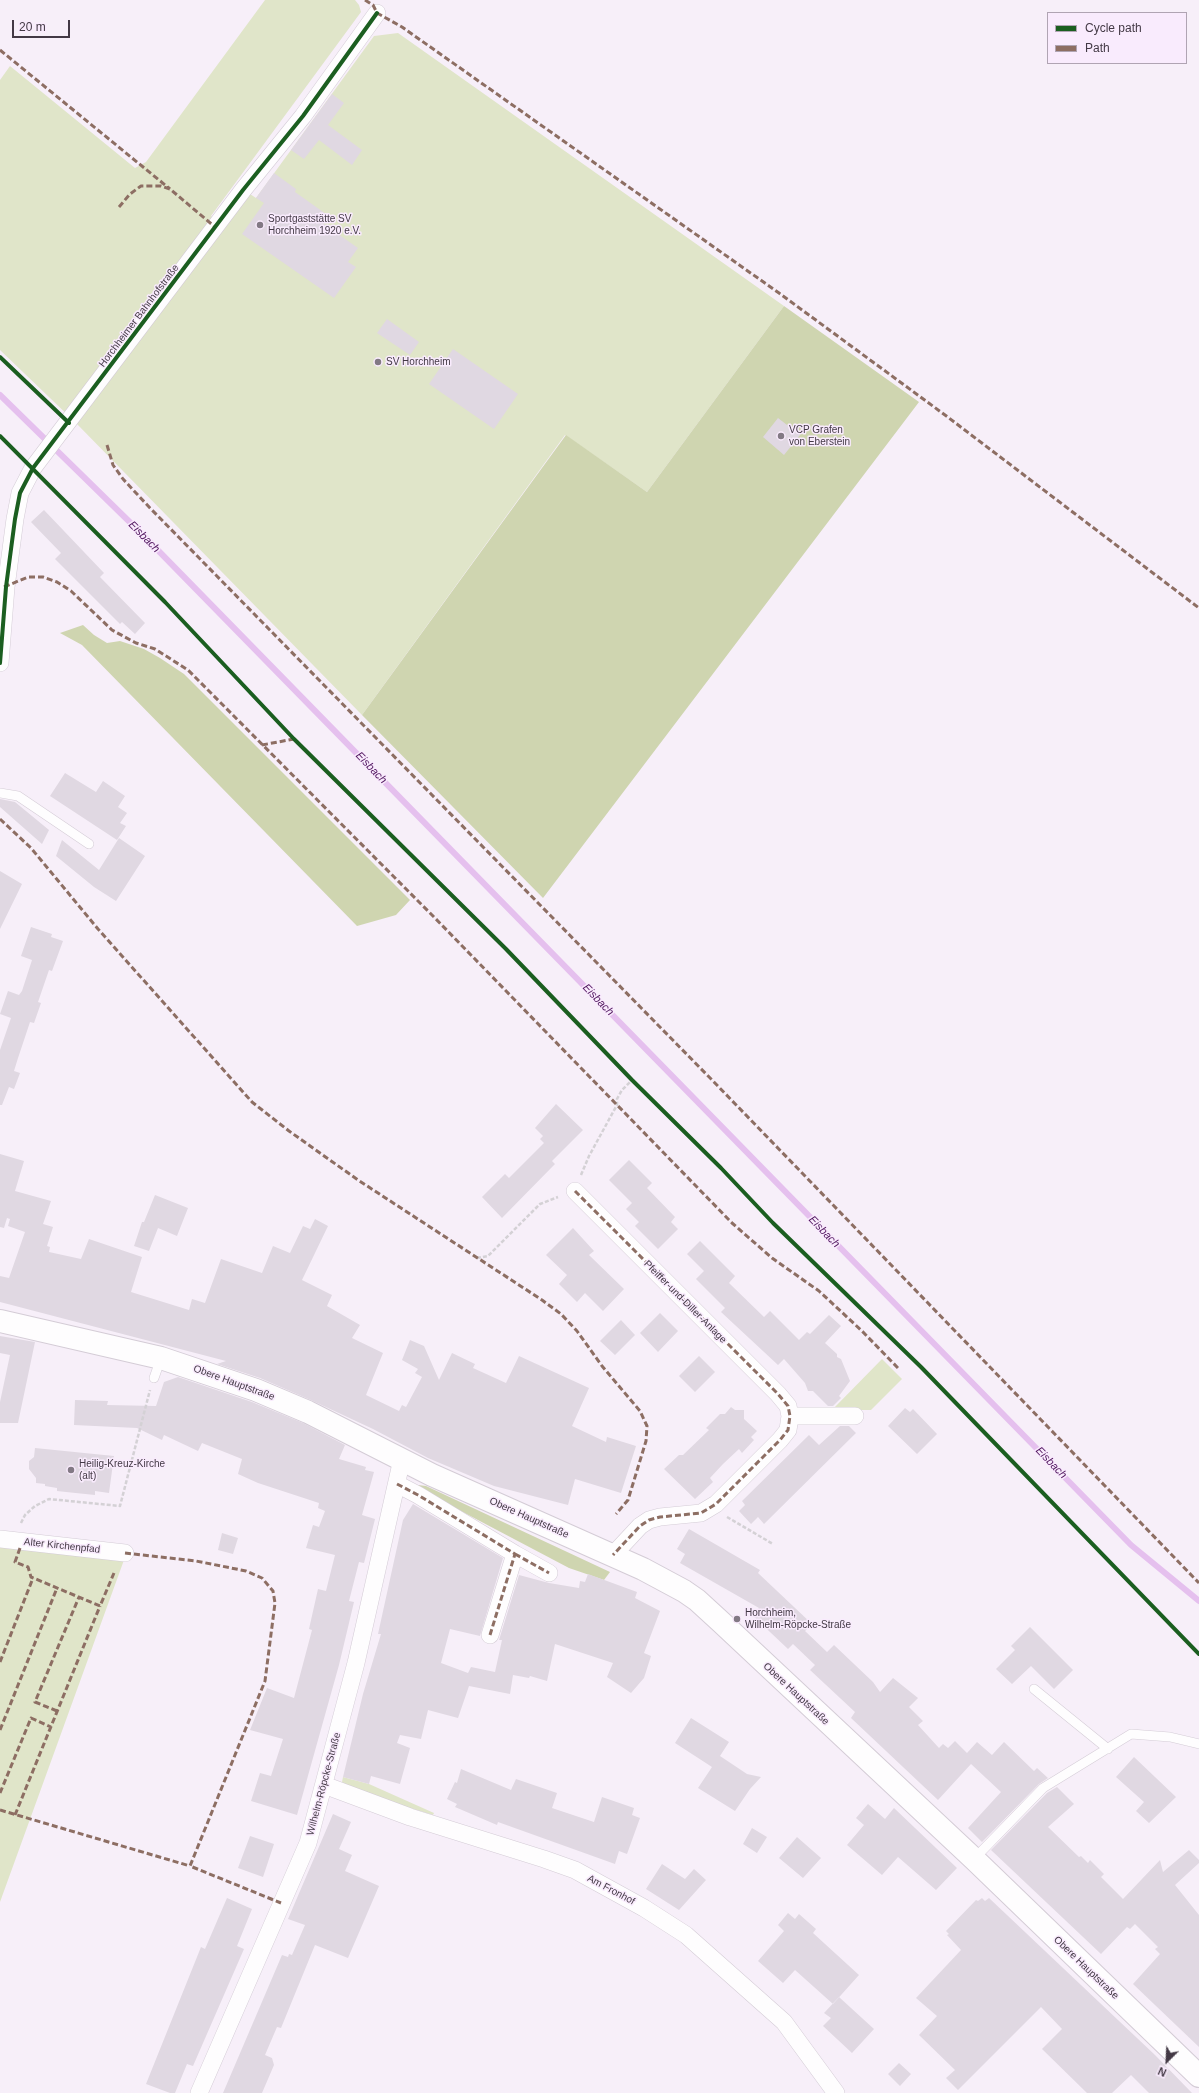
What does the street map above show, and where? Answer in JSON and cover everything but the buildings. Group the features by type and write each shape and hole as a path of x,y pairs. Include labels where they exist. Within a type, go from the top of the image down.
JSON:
{"main road":[{"name":"Obere Hauptstraße","path":"0,1321 158,1368 256,1390 308,1412 402,1460 672,1584 697,1600 974,1859 1199,2076"}],"street":[{"name":"Horchheimer Bahnhofstraße","path":"0,663 6,587 14,519 20,493 33,468 69,423 243,190 303,116 377,13"},
{"name":"Pfeiffer-und-Diller-Anlage","path":"575,1191 778,1394 788,1406 790,1416"},
{"path":"613,1556 640,1526 649,1520 660,1517 701,1513 710,1508 780,1440 788,1430 790,1416 855,1416"},
{"name":"Wilhelm-Röpcke-Straße","path":"199,2093 308,1843 358,1655 402,1460"},
{"path":"397,1484 549,1573"},
{"name":"Alter Kirchenpfad","path":"7,1540 125,1553"},
{"path":"490,1636 515,1554"},
{"name":"Am Fronhof","path":"324,1785 410,1817 544,1858 575,1870 644,1908 686,1935 784,2022 836,2093"}],"lane":[{"path":"0,794 18,796 89,844"},
{"path":"1034,1689 1108,1750"},
{"path":"974,1859 1043,1788 1108,1750 1131,1734 1170,1737 1199,1744"}],"path":[{"path":"589,1156 617,1106 617,1099 622,1090 632,1080"},
{"path":"477,1258 488,1256 540,1204 575,1191"},
{"path":"7,1540 25,1515 35,1506 48,1499 120,1506 137,1434 158,1368"},
{"path":"710,1508 773,1544"}],"green space":[{"name":"SV Horchheim","path":"265,0 355,0 359,5 361,12 211,216 226,226 250,194 256,198 374,36 398,33 784,306 647,492 565,435 362,715 75,422 0,350 0,80 10,66 135,168 146,162"},
{"path":"784,306 919,402 543,898 362,715 566,435 647,492"},
{"path":"83,625 94,635 107,643 120,641 144,649 184,674 410,900 396,915 357,926 82,645 60,633"},
{"path":"882,1359 902,1379 871,1410 832,1410"},
{"path":"418,1485 426,1486 610,1572 604,1580 569,1568 421,1490"},
{"path":"0,1546 124,1560 0,1902"},
{"path":"343,1777 369,1784 434,1813 433,1815 410,1808 344,1785 342,1782"}],"waterway":[{"name":"Eisbach","path":"0,395 144,536 1131,1545 1199,1601"}],"marked path":[{"path":"365,0 373,5 377,13 402,27 779,293 945,415 1199,608"},
{"path":"0,50 170,189"},
{"path":"119,207 130,194 141,186 161,186 170,189 215,227"},
{"path":"107,445 113,465 123,479 150,508 713,1081 1199,1583"},
{"path":"4,587 28,577 43,577 57,582 71,591 112,630 136,643 155,649 188,670 433,916 732,1223 772,1258 819,1291 862,1331 898,1368"},
{"path":"262,745 294,739"},
{"path":"0,819 31,848 98,929 252,1102 289,1131 358,1180 542,1300 561,1314 577,1331 602,1366 640,1411 647,1426 646,1441 628,1500 616,1514"},
{"path":"575,1191 778,1394 788,1406 790,1416 788,1430 780,1440 716,1504 701,1513 660,1517 649,1520 640,1526 613,1555"},
{"path":"397,1484 418,1495 515,1554 490,1635"},
{"path":"20,1548 15,1562 28,1567 31,1577 100,1606 114,1573"},
{"path":"125,1553 196,1561 246,1571 262,1578 273,1591 275,1603 265,1681 190,1866 281,1903"},
{"path":"515,1554 549,1573"},
{"path":"0,1662 33,1578"},
{"path":"0,1730 57,1588"},
{"path":"57,1711 35,1702 79,1597"},
{"path":"15,1815 100,1606"},
{"path":"0,1793 31,1718 51,1727"},
{"path":"0,1810 190,1866"}],"cycle path":[{"path":"0,663 6,587 15,519 20,493 33,468 243,190 303,116 377,13"},
{"path":"0,357 69,423"},
{"path":"0,436 165,602 294,739 506,949 773,1223 921,1367 1199,1654"}],"place":[{"name":"Sportgaststätte SV Horchheim 1920 e.V.","path":"260,225"},
{"name":"SV Horchheim","path":"378,362"},
{"name":"VCP Grafen von Eberstein","path":"781,436"},
{"name":"Heilig-Kreuz-Kirche (alt)","path":"71,1470"},
{"name":"Horchheim, Wilhelm-Röpcke-Straße","path":"737,1619"}]}
